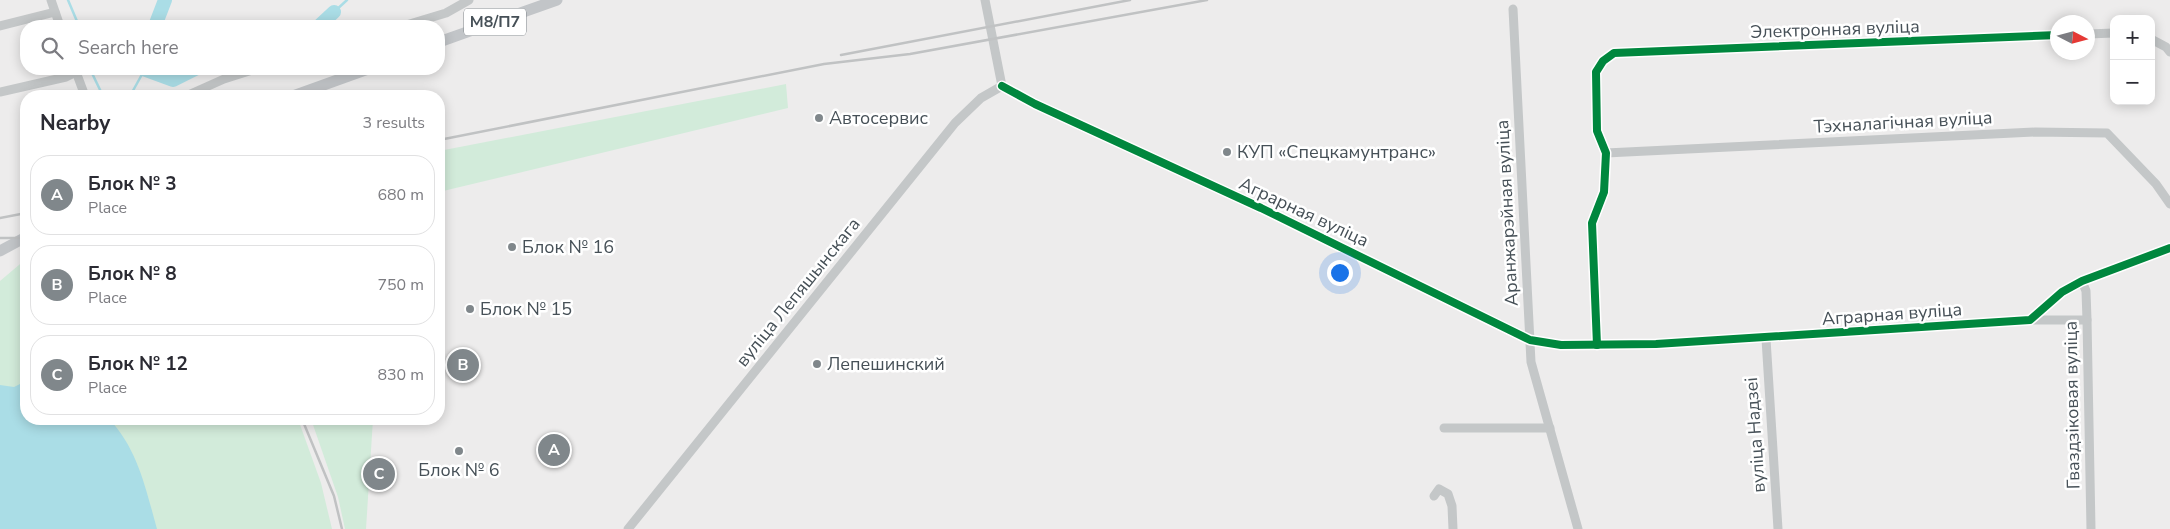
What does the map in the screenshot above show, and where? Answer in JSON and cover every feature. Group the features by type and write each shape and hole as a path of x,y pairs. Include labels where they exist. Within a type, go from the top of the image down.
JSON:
{"main road":[{"name":"М8/П7","path":"445,40 553,1"},
{"path":"310,90 352,75"},
{"path":"0,251 20,240"}],"street":[{"path":"51,0 58,20"},
{"path":"423,20 446,13 468,0"},
{"path":"985,0 1002,86"},
{"name":"Аранжарэйная вуліца","path":"1513,9 1520,180 1531,362 1578,529"},
{"path":"24,20 55,12"},
{"path":"0,26 20,21"},
{"path":"2095,34 2110,33"},
{"name":"Электронная вуліца","path":"1606,152 1596,131 1596,72 1603,61 1614,53 2050,36"},
{"path":"2155,41 2166,47 2170,52"},
{"path":"0,92 69,75"},
{"path":"77,75 83,90"},
{"path":"199,90 236,75"},
{"name":"Аграрная вуліца","path":"1002,86 1044,108 1373,261 1530,340 1561,345 1656,344 1766,339 2030,320 2088,320"},
{"name":"вуліца Лепяшынскага","path":"628,529 955,122 981,98 1002,86"},
{"name":"Тэхналагічная вуліца","path":"1606,152 2035,132 2107,133 2156,184 2170,204"},
{"path":"1597,345 1592,224 1604,192 1606,152"},
{"path":"2030,320 2062,292 2082,281 2170,248"},
{"name":"Гваздзіковая вуліца","path":"2082,281 2086,291 2088,320 2090,529"},
{"name":"вуліца Надзеі","path":"1766,339 1778,529"},
{"path":"1444,428 1550,428"},
{"path":"1434,496 1439,489 1448,494 1452,506 1453,529"}],"green space":[{"path":"786,84 788,108 445,191 445,150"},
{"path":"20,264 20,425 300,425 321,483 332,529 0,529 0,281"},
{"path":"313,425 373,425 366,529 345,529 338,497"}],"water":[{"path":"20,384 20,425 114,425 127,443 140,471 157,529 0,529 0,385 14,387"}],"waterway":[{"path":"68,0 76,20"},
{"path":"157,20 165,0"},
{"path":"334,12 347,0"},
{"path":"325,20 334,12"},
{"path":"93,75 100,90"},
{"path":"133,90 142,75"},
{"path":"159,75 173,80 183,75"}],"railway":[{"path":"841,55 1130,0"},
{"path":"445,139 824,64 910,54 1207,0"},
{"path":"0,218 20,214"},
{"path":"0,238 20,238"},
{"path":"304,425 334,496 342,529"}],"cycle path":[{"path":"1597,345 1592,223 1604,192 1606,153 1597,131 1596,72 1603,61 1614,53 2050,35"},
{"path":"1002,86 1035,104 1261,208 1530,340 1561,345 1656,344 2030,320 2062,292 2082,281 2170,248"}],"place":[{"name":"Автосервис","path":"819,118"},
{"name":"КУП «Спецкамунтранс»","path":"1227,152"},
{"name":"Блок № 16","path":"512,247"},
{"name":"Блок № 15","path":"470,309"},
{"name":"Лепешинский","path":"817,364"},
{"name":"Блок № 8","path":"463,365"},
{"name":"Блок № 3","path":"554,450"},
{"name":"Блок № 6","path":"459,451"},
{"name":"Блок № 12","path":"379,474"}]}
